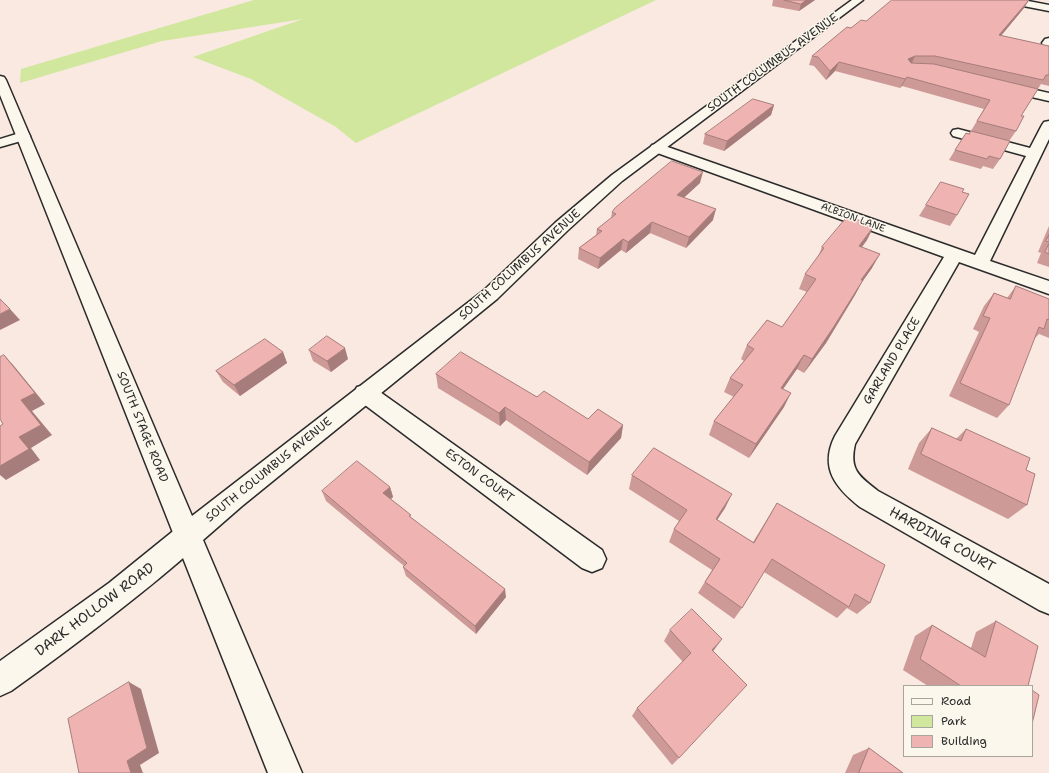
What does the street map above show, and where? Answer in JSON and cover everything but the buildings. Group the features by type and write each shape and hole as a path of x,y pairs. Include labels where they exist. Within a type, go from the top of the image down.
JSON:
{"main road":[{"name":"SOUTH COLUMBUS AVENUE","path":"187,537 233,498 490,295 617,178 858,0"},
{"path":"1008,0 1049,8"},
{"name":"SOUTH STAGE ROAD","path":"0,80 187,537 286,773"},
{"path":"997,85 1049,97"},
{"path":"980,263 1049,125"},
{"path":"958,133 1034,154"},
{"path":"0,143 23,136"},
{"name":"ALBION LANE","path":"657,148 1049,288"},
{"name":"GARLAND PLACE","path":"842,471 839,456 843,443 955,254"},
{"name":"ESTON COURT","path":"366,393 592,559"},
{"name":"HARDING COURT","path":"842,471 851,485 869,499 1049,600"},
{"name":"DARK HOLLOW ROAD","path":"0,680 86,618 159,562 187,537"}],"green space":[{"path":"254,0 656,0 356,143 336,127 251,79 193,57 303,19 162,41 20,83 21,69"}]}
